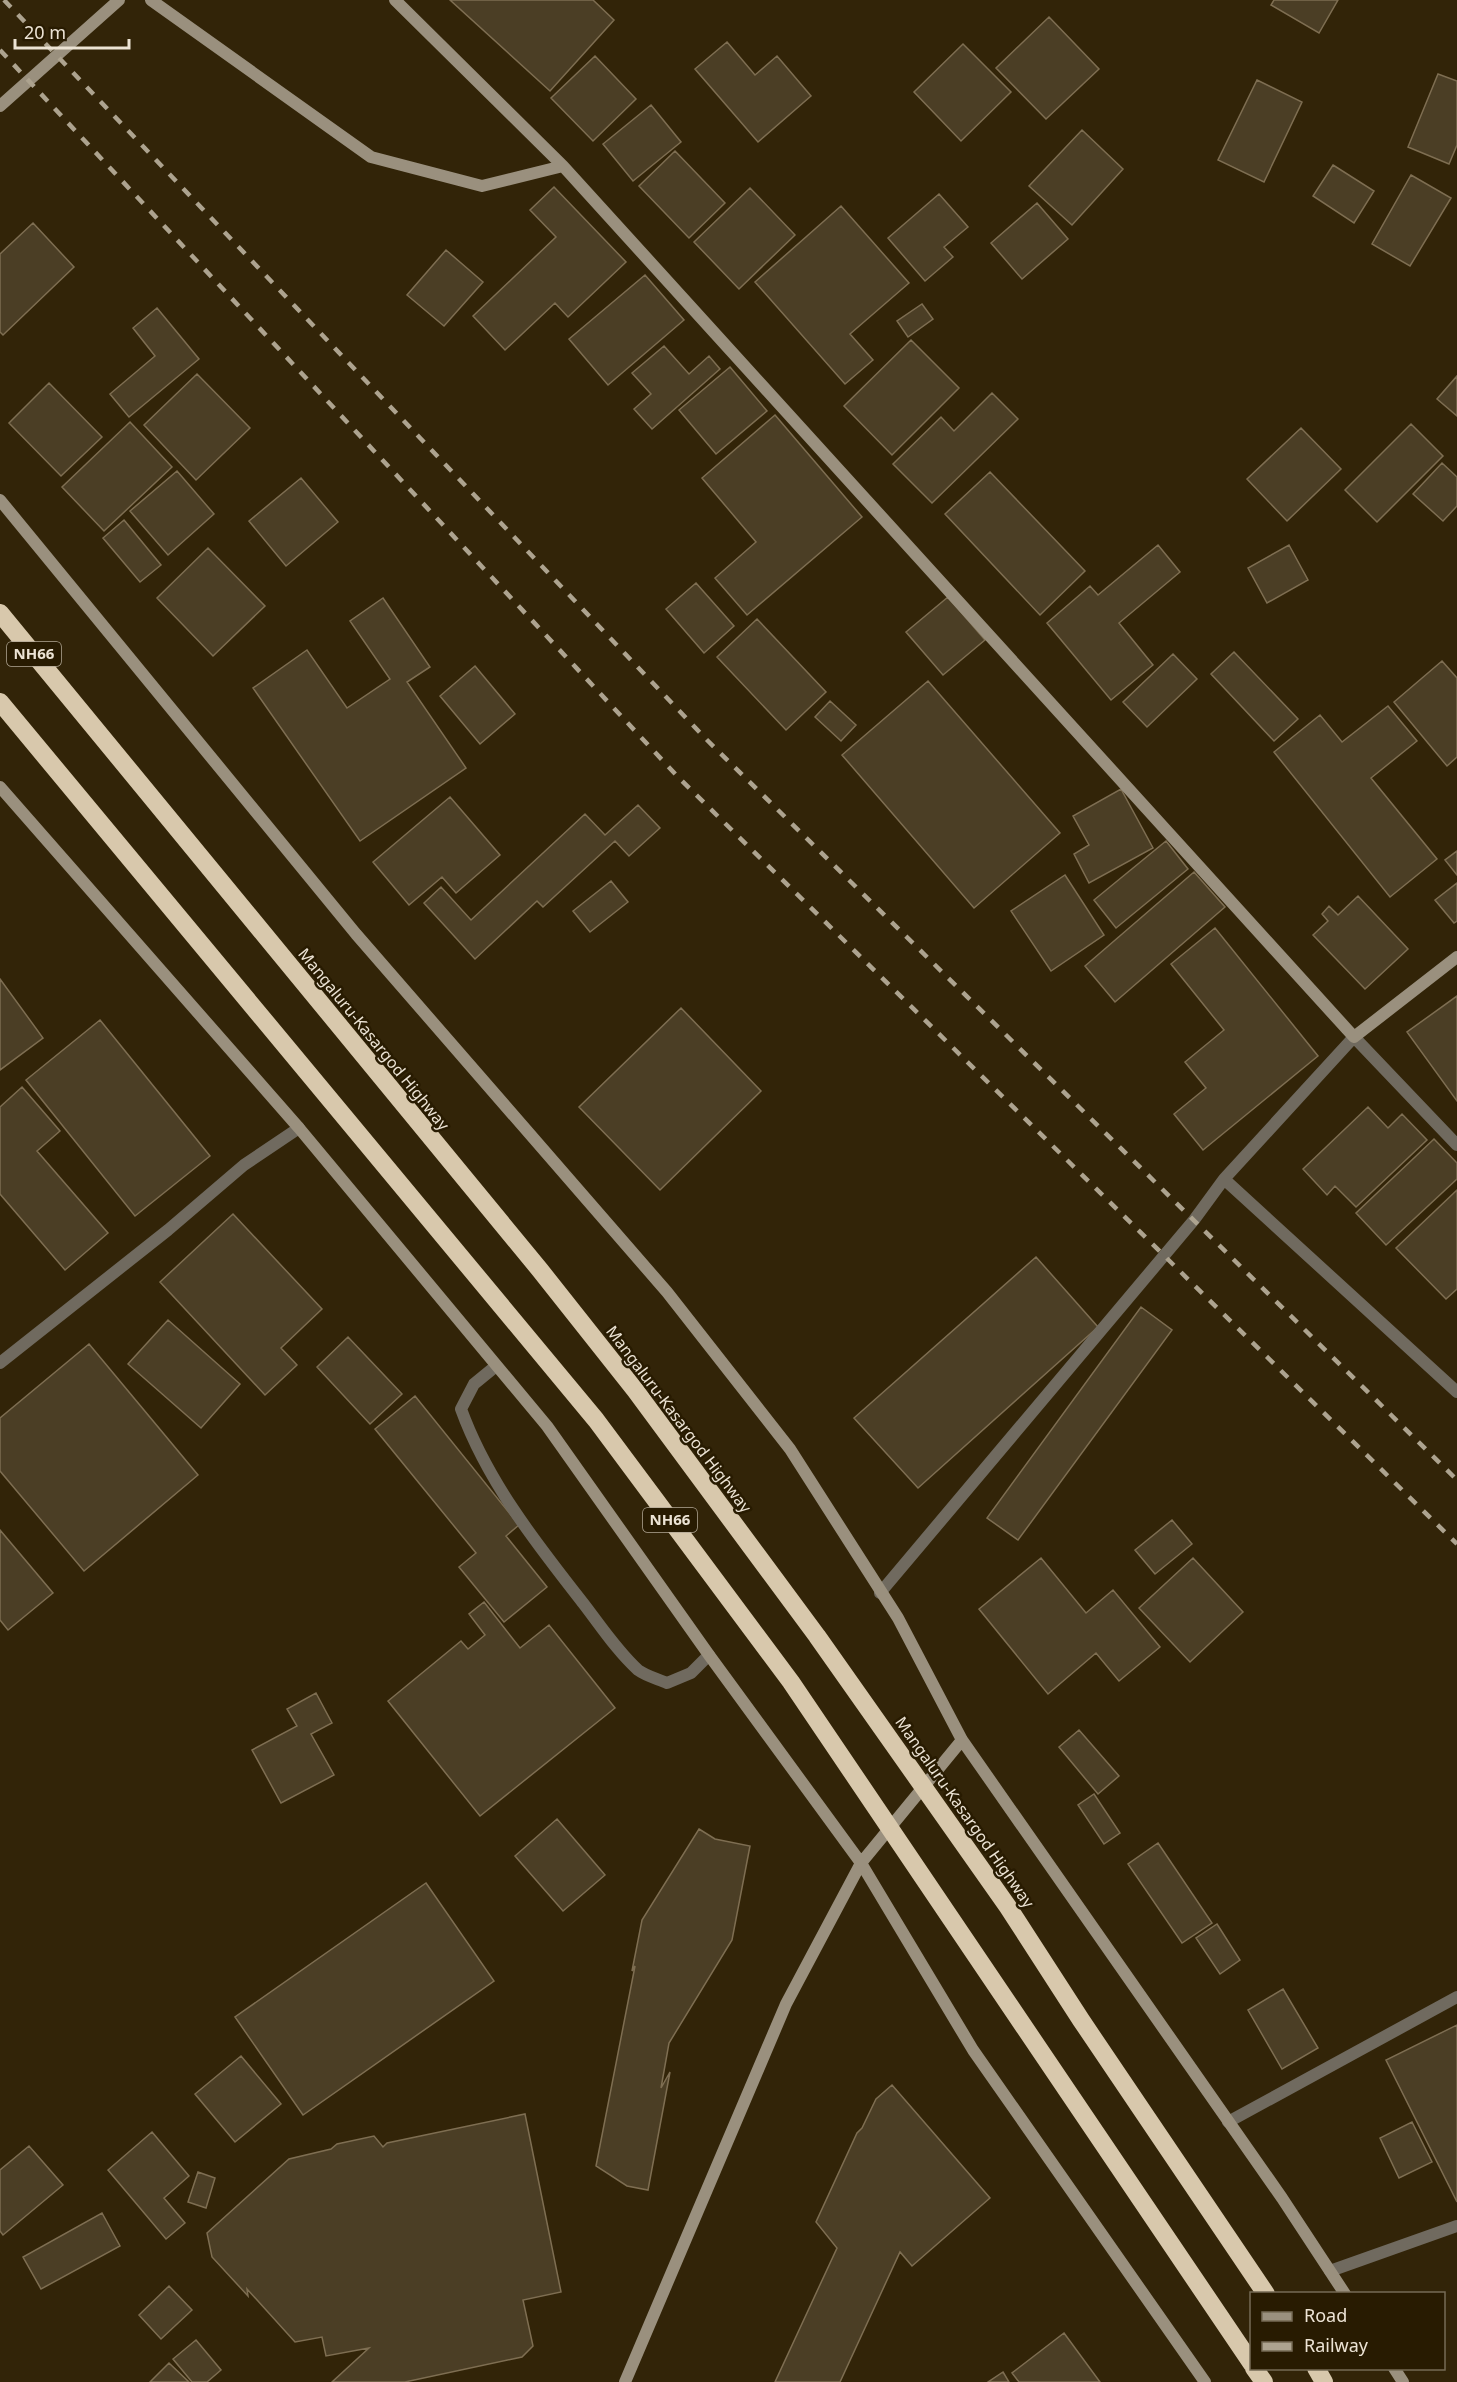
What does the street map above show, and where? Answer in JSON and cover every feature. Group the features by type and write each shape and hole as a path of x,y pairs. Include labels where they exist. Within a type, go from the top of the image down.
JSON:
{"highway":[{"name":"Mangaluru-Kasargod Highway","path":"0,613 540,1270 635,1390 824,1645 1008,1907 1265,2292"},
{"name":"NH66","path":"0,702 603,1429 790,1682 1250,2363"}],"street":[{"path":"0,106 119,0"},
{"path":"151,0 371,157 482,186 563,166"},
{"path":"395,0 563,166 1354,1037 1457,1145"},
{"path":"0,500 356,934 667,1292 790,1449 898,1618 962,1740 1344,2292"},
{"path":"0,787 299,1128 547,1426 861,1863 973,2050 1205,2382"},
{"path":"880,1593 1194,1220 1224,1179 1354,1037 1457,957"},
{"path":"0,1363 168,1230 244,1165 299,1128"},
{"path":"1224,1179 1457,1392"},
{"path":"496,1366 474,1384 461,1409 469,1430 500,1487 546,1555 607,1635 639,1671 667,1683 691,1673 710,1655"},
{"path":"625,2382 786,2004 861,1863 962,1740"},
{"path":"1228,2122 1457,1997"},
{"path":"1330,2271 1457,2226"}],"building":[{"path":"450,0 593,0 614,20 550,91"},
{"path":"1274,0 1338,0 1319,33 1271,5"},
{"path":"1049,17 1099,69 1046,119 996,68"},
{"path":"727,42 755,75 777,56 811,96 758,142 695,69"},
{"path":"963,44 1011,92 961,141 914,92"},
{"path":"595,56 636,99 593,141 551,98"},
{"path":"1438,74 1457,81 1457,145 1449,164 1408,147"},
{"path":"1257,80 1302,102 1264,182 1218,160"},
{"path":"651,105 681,142 633,181 603,144"},
{"path":"1082,130 1123,169 1072,225 1029,186"},
{"path":"675,151 725,203 689,238 639,186"},
{"path":"1333,165 1374,191 1354,223 1313,196"},
{"path":"1411,175 1451,198 1410,266 1372,244"},
{"path":"554,187 626,262 568,317 555,303 505,350 473,316 556,237 530,210"},
{"path":"750,188 795,235 739,289 694,242"},
{"path":"939,194 968,227 944,247 953,257 925,281 888,238"},
{"path":"1037,203 1068,239 1022,279 991,243"},
{"path":"841,206 909,283 850,334 873,360 845,384 755,282"},
{"path":"33,223 74,267 3,335 0,332 0,254"},
{"path":"446,250 483,282 444,326 407,295"},
{"path":"645,275 684,320 608,385 569,339"},
{"path":"922,304 933,319 908,337 897,321"},
{"path":"157,308 199,359 129,417 110,394 155,356 133,328"},
{"path":"911,340 959,388 892,455 844,406"},
{"path":"664,346 689,374 709,356 720,369 652,429 634,409 651,394 632,373"},
{"path":"730,367 767,411 716,454 679,410"},
{"path":"197,374 250,428 196,480 144,425"},
{"path":"1457,376 1457,416 1437,399"},
{"path":"49,383 102,437 61,476 9,423"},
{"path":"992,393 1018,419 932,503 893,464 941,417 954,431"},
{"path":"775,415 862,517 747,615 715,578 756,542 702,478"},
{"path":"130,422 172,467 104,531 62,487"},
{"path":"1411,424 1443,456 1377,522 1345,490"},
{"path":"1301,428 1341,469 1287,521 1247,479"},
{"path":"1442,463 1457,477 1457,506 1443,521 1413,494"},
{"path":"177,471 214,514 168,555 130,511"},
{"path":"990,472 1085,571 1040,615 945,514"},
{"path":"301,478 338,522 286,566 249,521"},
{"path":"124,520 161,565 140,582 103,538"},
{"path":"1158,545 1180,572 1119,623 1153,665 1111,700 1047,623 1090,586 1098,595"},
{"path":"1289,545 1308,580 1267,603 1248,568"},
{"path":"208,548 265,606 213,656 157,598"},
{"path":"696,583 734,626 704,653 666,609"},
{"path":"948,597 985,640 943,675 906,632"},
{"path":"383,598 430,667 407,682 466,768 360,841 253,688 307,650 347,708 390,679 350,621"},
{"path":"757,619 826,692 786,730 717,657"},
{"path":"1234,652 1298,719 1274,741 1211,674"},
{"path":"1173,654 1197,679 1147,727 1123,702"},
{"path":"1442,661 1457,678 1457,757 1447,766 1394,702"},
{"path":"475,666 515,714 480,744 440,696"},
{"path":"928,681 1060,833 974,908 842,755"},
{"path":"830,701 856,725 841,741 815,717"},
{"path":"1388,706 1417,741 1371,778 1437,859 1390,897 1274,752 1320,715 1342,742"},
{"path":"1121,789 1153,848 1089,883 1074,854 1089,845 1073,816"},
{"path":"450,797 500,855 456,893 442,877 409,905 373,862"},
{"path":"638,805 660,828 629,856 615,841 543,907 537,901 475,959 424,903 441,887 471,920 585,814 605,835"},
{"path":"1166,841 1188,869 1116,928 1094,900"},
{"path":"1457,851 1457,875 1445,860"},
{"path":"1194,872 1225,907 1115,1002 1085,966"},
{"path":"1065,875 1104,935 1051,971 1011,911"},
{"path":"611,881 628,902 590,932 573,911"},
{"path":"1457,883 1457,921 1454,923 1435,900"},
{"path":"1358,896 1408,949 1365,989 1313,935 1328,921 1322,914 1329,906 1338,915"},
{"path":"1215,928 1318,1056 1203,1150 1174,1114 1206,1088 1185,1062 1224,1030 1171,964"},
{"path":"0,979 43,1038 0,1070"},
{"path":"1457,996 1457,1101 1407,1032"},
{"path":"681,1008 761,1091 660,1190 579,1107"},
{"path":"100,1020 210,1156 135,1216 26,1080"},
{"path":"22,1087 60,1131 37,1151 108,1233 65,1270 0,1194 0,1107"},
{"path":"1368,1107 1388,1128 1402,1114 1427,1140 1356,1207 1335,1186 1327,1195 1303,1169"},
{"path":"1434,1139 1457,1163 1457,1179 1386,1245 1356,1213"},
{"path":"1457,1190 1457,1289 1446,1299 1396,1248"},
{"path":"233,1214 322,1309 281,1348 297,1365 265,1395 160,1282"},
{"path":"1036,1257 1098,1327 918,1488 854,1418"},
{"path":"1141,1307 1172,1330 1018,1540 987,1518"},
{"path":"168,1320 240,1384 201,1428 128,1364"},
{"path":"348,1337 402,1394 370,1424 317,1367"},
{"path":"89,1344 198,1475 84,1571 0,1471 0,1418"},
{"path":"415,1396 519,1525 506,1536 547,1587 504,1622 459,1567 476,1553 375,1429"},
{"path":"1172,1520 1192,1544 1155,1574 1135,1550"},
{"path":"0,1530 53,1593 8,1630 0,1620"},
{"path":"1041,1558 1086,1613 1113,1590 1160,1647 1119,1681 1096,1653 1048,1694 979,1609"},
{"path":"1193,1558 1243,1612 1190,1662 1139,1608"},
{"path":"484,1602 520,1648 549,1625 615,1708 480,1816 388,1701 461,1641 468,1649 485,1635 469,1614"},
{"path":"316,1693 332,1723 311,1734 334,1775 281,1803 252,1750 297,1726 287,1709"},
{"path":"1079,1730 1119,1776 1098,1794 1059,1747"},
{"path":"1094,1794 1120,1833 1104,1844 1078,1805"},
{"path":"557,1819 605,1875 563,1911 515,1856"},
{"path":"699,1829 715,1839 750,1846 732,1940 669,2043 661,2088 670,2072 648,2190 627,2186 596,2166 642,1920"},
{"path":"1158,1843 1212,1923 1182,1943 1128,1864"},
{"path":"426,1883 494,1981 303,2115 235,2017"},
{"path":"1217,1924 1240,1960 1220,1974 1196,1938"},
{"path":"1283,1989 1318,2048 1282,2069 1248,2010"},
{"path":"1457,2025 1457,2202 1386,2060"},
{"path":"241,2056 281,2104 235,2142 195,2094"},
{"path":"892,2085 990,2198 912,2266 900,2252 840,2382 775,2382 837,2248 816,2222 857,2133 862,2128 876,2099"},
{"path":"525,2114 561,2292 523,2300 533,2346 522,2357 405,2382 332,2382 369,2348 326,2356 322,2337 295,2342 247,2289 248,2296 212,2257 207,2233 289,2159 331,2149 337,2144 374,2136 383,2147 387,2143"},
{"path":"1412,2122 1432,2162 1399,2178 1380,2138"},
{"path":"152,2132 189,2176 164,2198 185,2223 166,2239 108,2170"},
{"path":"29,2146 63,2185 3,2235 0,2231 0,2170"},
{"path":"198,2172 215,2178 206,2208 188,2202"},
{"path":"102,2213 120,2246 41,2289 23,2257"},
{"path":"169,2286 192,2310 161,2339 139,2315"},
{"path":"1064,2333 1100,2382 1019,2382 1012,2373"},
{"path":"196,2340 221,2370 207,2382 192,2382 173,2359"},
{"path":"169,2363 189,2382 150,2382"},
{"path":"1003,2372 1009,2382 988,2382"}],"railway":[{"path":"4,0 706,739 1457,1480"},
{"path":"0,50 679,778 1457,1544"}]}
